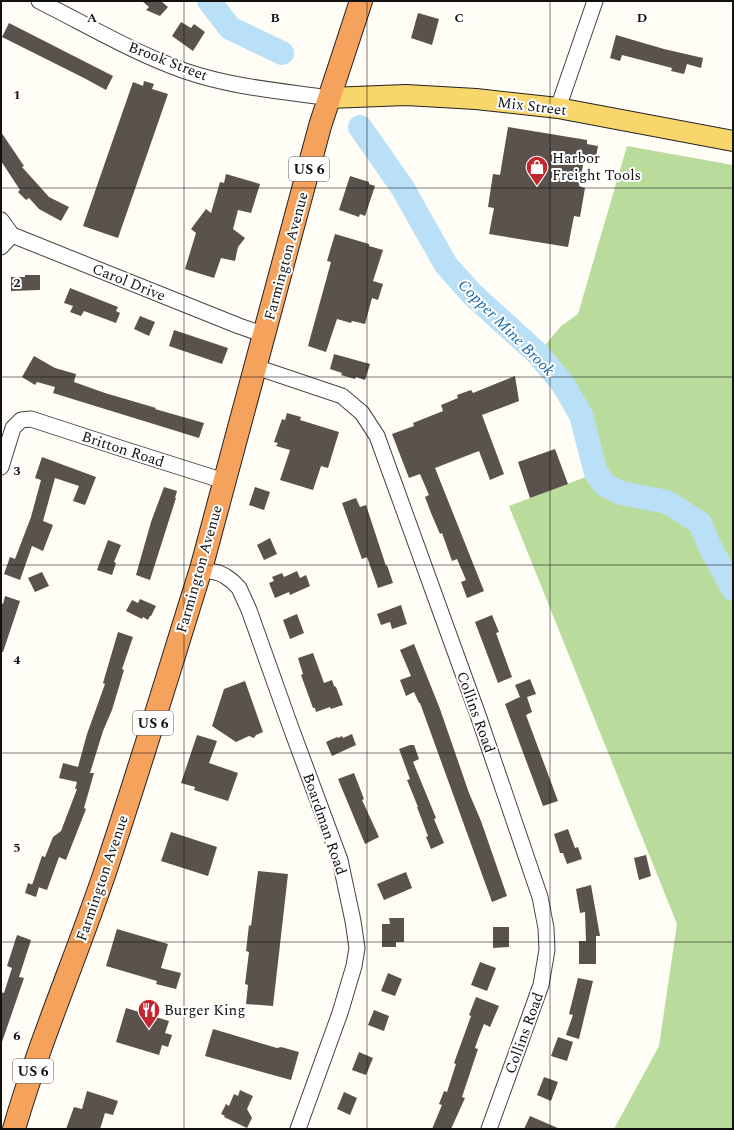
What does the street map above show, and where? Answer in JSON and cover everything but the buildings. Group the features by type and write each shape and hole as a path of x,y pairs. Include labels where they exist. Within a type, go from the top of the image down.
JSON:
{"highway":[{"name":"Farmington Avenue","path":"14,1129 21,1103 113,848 201,569 320,126 361,1"}],"main road":[{"name":"Mix Street","path":"329,98 416,96 476,99 558,108 733,141"}],"street":[{"name":"Brook Street","path":"39,1 132,48 185,71 241,85 329,98"},
{"path":"558,108 595,1"},
{"path":"1,220 12,236 1,247"},
{"name":"Carol Drive","path":"12,236 265,335"},
{"name":"Collins Road","path":"256,367 342,396 362,413 377,436 491,752 540,897 546,928 547,950 541,985 489,1129"},
{"name":"Britton Road","path":"1,467 13,428 21,420 31,419 224,481"},
{"name":"Boardman Road","path":"201,569 219,573 232,581 239,588 249,610 340,860 353,921 357,948 354,966 340,1013 298,1129"}],"green space":[{"path":"627,146 733,165 733,1129 614,1129 659,1046 677,924 509,506 596,473 581,415 563,384 538,354 561,326 578,314"}],"waterway":[{"name":"Copper Mine Brook","path":"209,1 230,28 282,53"},
{"name":"Copper Mine Brook","path":"360,127 402,187 446,265 472,294 538,354 563,384 581,415 596,473 605,485 621,493 667,502 700,523 710,547 733,589"}],"place":[{"name":"Harbor Freight Tools","path":"537,186"},
{"name":"Burger King","path":"149,1030"}]}
